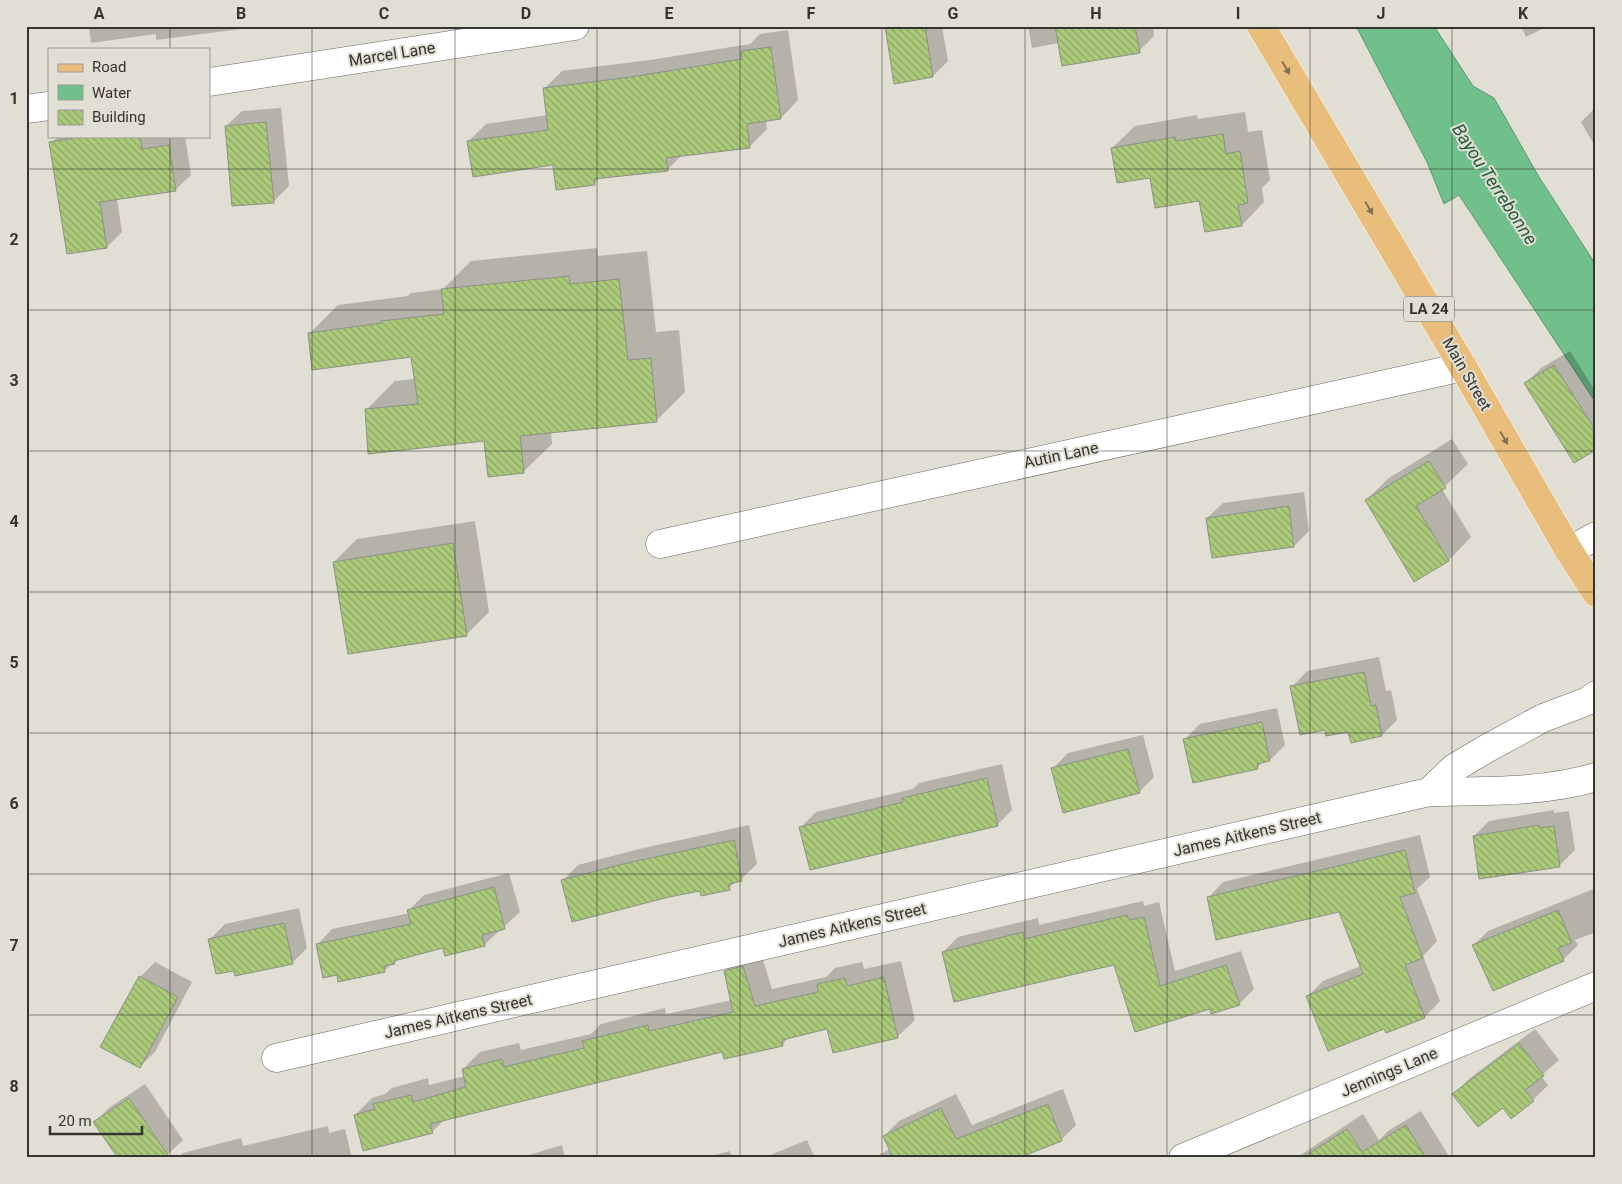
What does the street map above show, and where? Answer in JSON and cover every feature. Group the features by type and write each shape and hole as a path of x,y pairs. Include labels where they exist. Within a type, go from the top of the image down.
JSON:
{"main road":[{"name":"Main Street","path":"1261,26 1463,367 1569,551 1596,593"}],"street":[{"name":"Marcel Lane","path":"210,82 575,26"},
{"path":"26,109 48,106"},
{"name":"Autin Lane","path":"660,544 1463,367"},
{"path":"1569,551 1596,536"},
{"path":"1429,792 1454,768 1486,749 1543,718 1588,701 1596,694"},
{"name":"James Aitkens Street","path":"276,1058 1429,792 1498,791 1572,784 1596,778"},
{"name":"Jennings Lane","path":"1183,1158 1596,986"}],"water":[{"name":"Bayou Terrebonne","path":"1356,26 1434,26 1473,86 1494,98 1539,177 1596,265 1596,403 1459,195 1444,204 1427,162"}],"building":[{"path":"885,26 925,26 933,77 894,84"},
{"path":"1055,26 1135,26 1140,53 1062,66"},
{"path":"771,47 781,119 747,124 750,148 666,158 668,171 594,179 595,185 556,190 553,165 473,177 467,141 548,130 543,88 631,77 742,59 741,51"},
{"path":"266,122 274,203 232,206 225,126"},
{"path":"1223,134 1226,154 1240,151 1248,203 1238,205 1242,226 1205,232 1199,201 1155,208 1150,178 1117,183 1111,148 1175,137 1176,141"},
{"path":"74,138 140,138 142,149 169,145 176,191 100,202 107,248 67,254 49,142"},
{"path":"569,276 570,284 619,279 628,360 651,358 657,422 520,436 524,473 488,477 484,441 368,454 365,409 418,404 411,357 312,370 308,333 381,323 381,321 444,314 441,289"},
{"path":"1554,365 1596,431 1596,450 1574,463 1524,383"},
{"path":"1429,461 1446,488 1416,506 1449,561 1414,582 1365,500"},
{"path":"1289,506 1294,547 1212,558 1206,518"},
{"path":"453,543 467,636 348,654 333,562"},
{"path":"1364,672 1371,706 1376,705 1382,736 1351,743 1348,732 1326,736 1325,730 1300,735 1290,686"},
{"path":"1262,722 1270,761 1257,764 1258,769 1193,783 1183,739"},
{"path":"1128,749 1140,793 1063,813 1051,768"},
{"path":"987,778 998,826 810,870 799,827 903,802 902,798"},
{"path":"1539,825 1539,828 1554,826 1560,867 1479,879 1473,836"},
{"path":"734,840 742,881 729,884 730,890 701,896 700,891 669,897 572,922 561,880 623,864"},
{"path":"1405,850 1415,893 1400,897 1423,958 1405,965 1425,1018 1386,1033 1384,1029 1328,1051 1306,996 1363,974 1339,912 1216,940 1207,897"},
{"path":"494,887 505,929 482,935 485,946 445,956 443,948 394,961 395,964 384,966 385,972 338,982 337,975 323,978 316,944 411,924 407,910"},
{"path":"1558,910 1572,943 1558,948 1564,961 1493,991 1472,945"},
{"path":"1127,915 1129,920 1144,917 1160,986 1226,965 1240,1005 1211,1014 1210,1009 1135,1032 1114,965 954,1002 942,952 1023,932 1024,939"},
{"path":"284,923 293,964 235,976 234,971 216,974 208,939"},
{"path":"743,966 755,1006 818,992 817,984 845,978 847,986 884,977 898,1038 833,1053 827,1029 782,1040 783,1046 724,1059 722,1052 430,1124 433,1133 363,1151 354,1115 375,1109 373,1104 411,1095 413,1102 466,1087 462,1069 502,1059 504,1067 584,1048 582,1041 648,1025 649,1031 733,1012 724,971"},
{"path":"139,976 178,997 140,1068 100,1047"},
{"path":"1519,1043 1544,1076 1525,1090 1534,1101 1511,1119 1503,1108 1478,1127 1452,1094"},
{"path":"129,1098 170,1158 118,1158 93,1122"},
{"path":"1048,1104 1062,1141 1018,1158 893,1158 883,1136 941,1108 956,1139"},
{"path":"1406,1125 1426,1158 1302,1158 1347,1129 1362,1152"}]}
